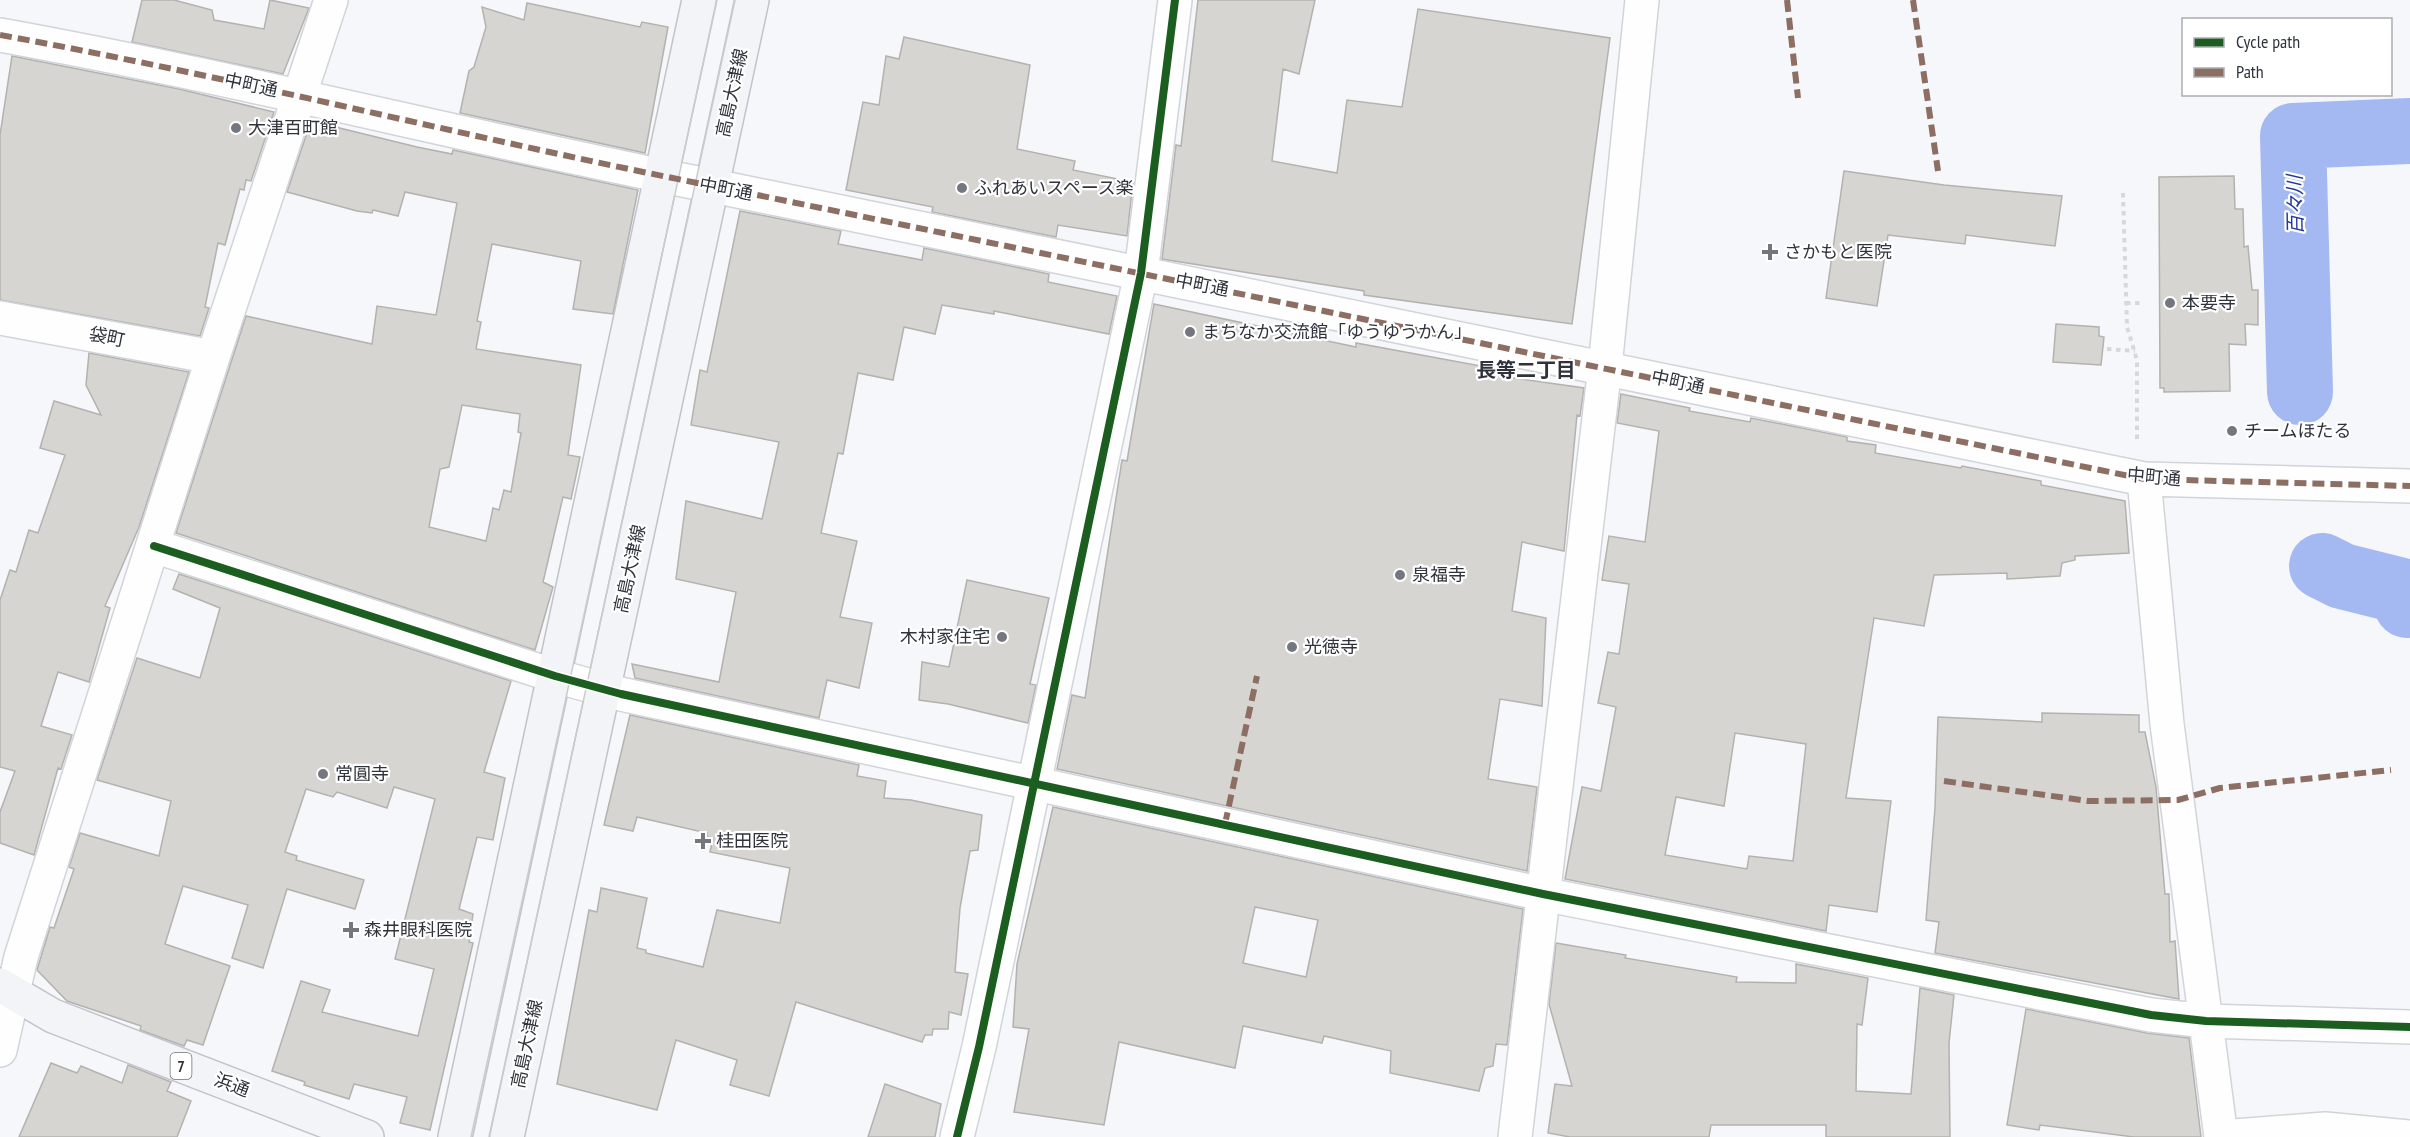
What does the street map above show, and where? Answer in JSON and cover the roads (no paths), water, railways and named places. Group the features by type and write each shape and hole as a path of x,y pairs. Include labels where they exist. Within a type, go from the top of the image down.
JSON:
{"main road":[{"path":"455,1137 699,0"},
{"name":"高島大津線","path":"507,1137 752,0"},
{"name":"浜通","path":"6,989 53,1016 367,1137"}],"street":[{"path":"0,1050 6,989 21,957 213,357 331,0"},
{"path":"957,1137 979,1047 1141,273 1175,0"},
{"path":"1515,1137 1605,367 1642,0"},
{"name":"中町通","path":"0,35 98,52 661,177 1605,367 2140,478 2410,486"},
{"name":"袋町","path":"0,318 213,357"},
{"path":"2140,478 2168,724 2221,1137 2325,1129 2410,1137"},
{"path":"154,546 604,690 1013,781 1034,782 1543,894 2151,1015 2206,1021 2410,1027"}],"waterway":[{"name":"百々川","path":"2300,392 2293,136 2410,131"},
{"name":"百々川","path":"2322,566 2342,576 2406,592 2407,605"}],"tram line":[{"path":"471,1137 717,0"},
{"path":"489,1137 735,0"}],"place":[{"name":"大津百町館","path":"236,128"},
{"name":"ふれあいスペース楽","path":"962,188"},
{"name":"さかもと医院","path":"1770,252"},
{"name":"本要寺","path":"2170,303"},
{"name":"まちなか交流館「ゆうゆうかん」","path":"1190,332"},
{"name":"チームほたる","path":"2232,431"},
{"name":"泉福寺","path":"1400,575"},
{"name":"木村家住宅","path":"1002,637"},
{"name":"光徳寺","path":"1292,647"},
{"name":"常圓寺","path":"323,774"},
{"name":"桂田医院","path":"703,841"},
{"name":"森井眼科医院","path":"351,930"}],"district":[{"name":"長等二丁目","path":"1526,370"}]}
